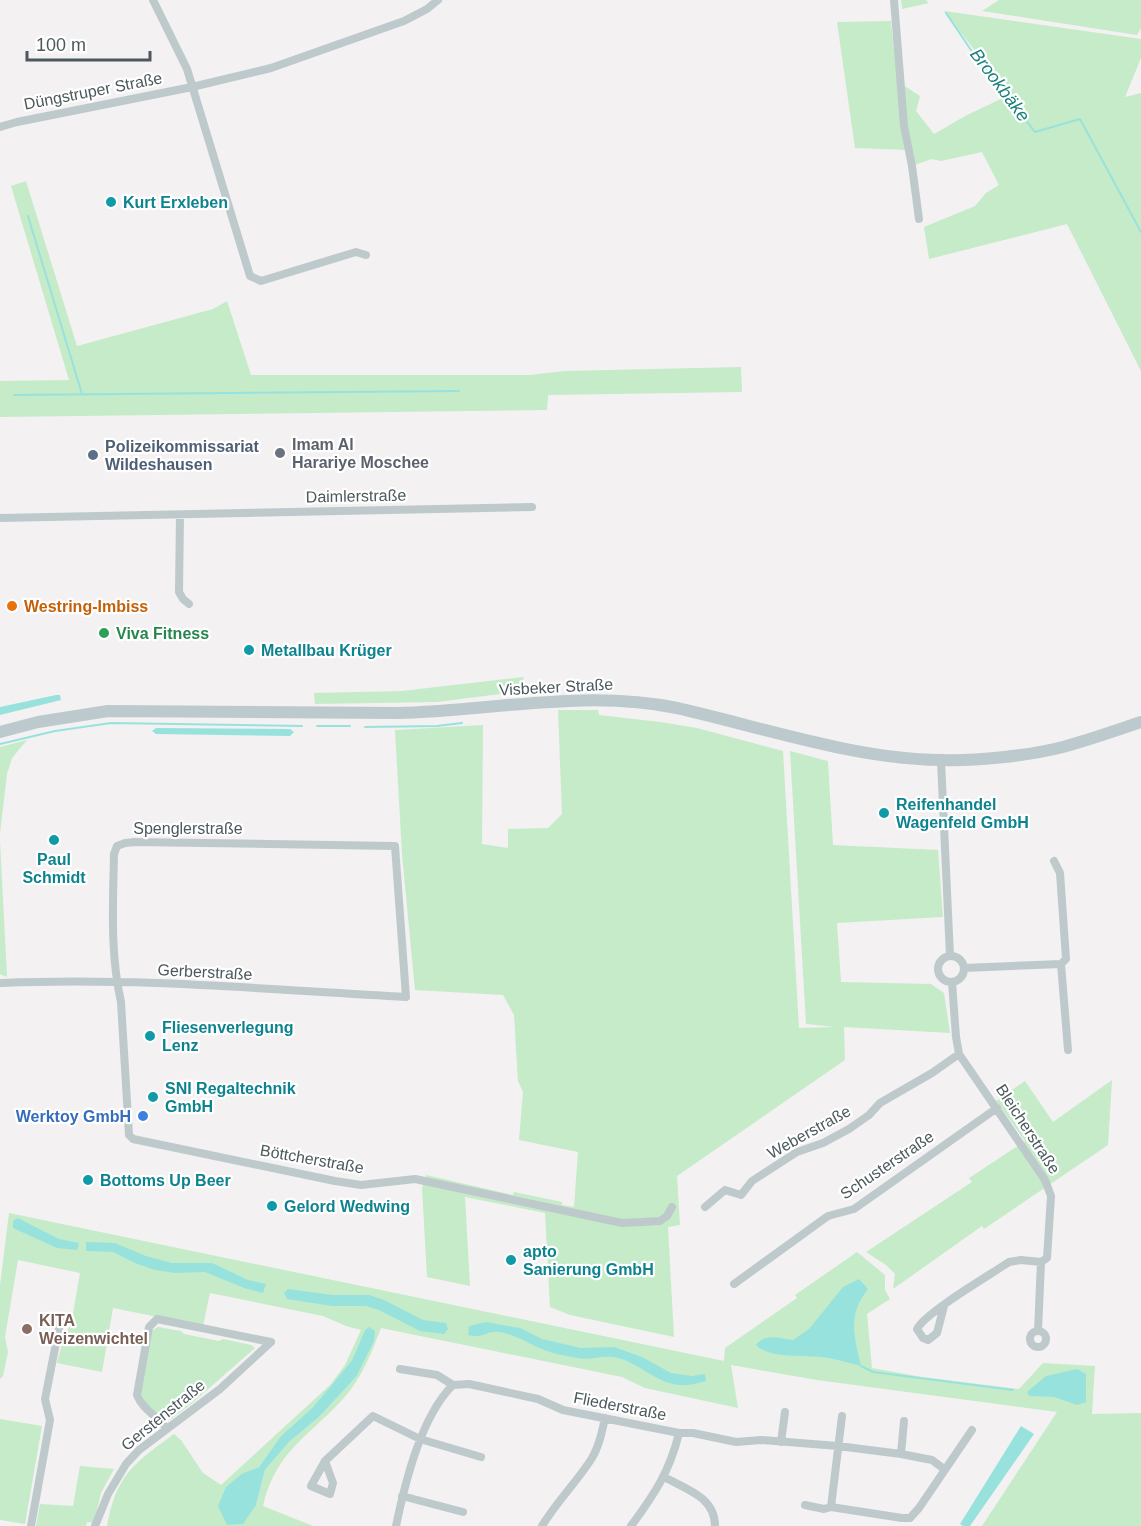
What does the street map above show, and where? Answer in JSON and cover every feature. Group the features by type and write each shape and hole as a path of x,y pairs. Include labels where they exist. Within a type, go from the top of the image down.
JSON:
{"main road":[{"name":"Visbeker Straße","path":"0,732 38,722 108,711 397,713 433,712 556,700 614,699 658,704 870,752 941,760 994,758 1060,748 1141,722"}],"street":[{"name":"Düngstruper Straße","path":"153,0 187,69 192,87"},
{"name":"Düngstruper Straße","path":"0,127 271,68 404,21 427,9 438,0"},
{"path":"894,0 904,126 919,219"},
{"path":"192,87 250,276 261,281 356,252 366,255"},
{"name":"Daimlerstraße","path":"0,518 532,507"},
{"path":"180,515 179,592 189,603"},
{"path":"941,760 950,956"},
{"name":"Spenglerstraße","path":"116,982 114,854 117,846 125,843 395,846 406,997"},
{"path":"1054,861 1060,873 1066,958 1061,964 1068,1050"},
{"path":"950,956 961,961 964,969 960,979 952,982 944,981 938,970 942,959 950,956"},
{"path":"964,969 1061,964"},
{"name":"Gerberstraße","path":"2,983 116,982 406,997"},
{"name":"Böttcherstraße","path":"116,982 121,1002 129,1135 133,1139 361,1185 415,1179 622,1223 660,1221 672,1208"},
{"name":"Bleicherstraße","path":"952,982 959,1054 1045,1180 1051,1196 1047,1258 1041,1262 1038,1331"},
{"name":"Weberstraße","path":"705,1207 725,1190 741,1195 752,1182 797,1152 823,1143 849,1129 869,1115 879,1103 932,1073 959,1054"},
{"name":"Schusterstraße","path":"734,1284 828,1216 854,1209 997,1108"},
{"path":"944,1306 1009,1262 1021,1260 1041,1262"},
{"path":"31,1526 50,1420 45,1399 61,1318"},
{"name":"Gerstenstraße","path":"95,1526 108,1494 126,1464 139,1450 167,1429 220,1389 271,1342 157,1319 149,1327 137,1395 140,1403 167,1429"},
{"path":"396,1526 402,1496 420,1439 445,1393 453,1385 437,1375 400,1369"},
{"name":"Fliederstraße","path":"453,1385 469,1384 538,1398 563,1410 679,1433 673,1458 664,1477 631,1526"},
{"path":"781,1442 785,1412"},
{"path":"325,1461 373,1416 420,1439 481,1457"},
{"path":"831,1507 842,1416"},
{"path":"542,1526 555,1505 592,1458 600,1440 605,1418"},
{"path":"901,1454 904,1421"},
{"path":"805,1505 910,1518 972,1430"},
{"path":"679,1433 693,1433 736,1442 761,1440 901,1454 932,1460 944,1469"},
{"path":"664,1477 706,1500 714,1514 715,1526"},
{"path":"402,1496 463,1512"}],"green space":[{"path":"901,0 926,0 929,3 902,9"},
{"path":"999,0 1141,0 1141,28 1137,35 982,11"},
{"path":"944,11 1141,39 1141,58 1125,97 1141,93 1141,371 1067,224 929,259 924,227 975,206 986,193 999,185 982,152 941,161 932,159 914,165 906,126 903,85 920,96 916,111 934,134 1005,97 1023,121 1026,116"},
{"path":"891,21 902,125 907,150 855,148 837,22"},
{"path":"26,181 77,346 213,309 227,301 251,375 530,375 564,371 741,367 742,392 548,395 547,410 0,417 0,381 69,380 11,186"},
{"path":"524,677 516,692 437,702 315,704 314,693 402,691"},
{"path":"558,710 598,710 599,715 697,728 783,751 799,1028 835,1027 806,1024 790,751 828,761 833,845 938,850 943,917 837,923 841,982 931,984 944,993 950,1033 844,1027 845,1060 677,1176 680,1225 668,1227 674,1337 570,1315 550,1307 545,1213 465,1197 470,1286 427,1277 422,1188 426,1175 513,1195 514,1192 562,1202 562,1205 574,1207 578,1152 519,1140 523,1092 518,1081 514,1015 503,995 415,990 402,854 395,730 483,725 482,844 508,848 508,829 548,828 562,814"},
{"path":"27,740 12,758 7,774 0,833 0,747"},
{"path":"0,841 7,977 0,974"},
{"path":"1112,1080 1108,1145 984,1229 982,1226 893,1289 895,1274 866,1252 972,1182 969,1178 1025,1141 996,1101 1025,1081 1053,1122"},
{"path":"9,1213 724,1361 725,1348 797,1298 795,1295 857,1252 885,1275 885,1290 890,1299 867,1314 872,1368 922,1377 1019,1389 1043,1363 1095,1366 1092,1414 1141,1413 1141,1526 982,1526 1057,1412 817,1380 731,1365 738,1408 645,1388 622,1377 381,1328 359,1378 348,1393 287,1456 269,1486 263,1506 313,1526 107,1526 116,1494 129,1472 148,1453 174,1434 181,1440 203,1473 221,1485 330,1385 345,1365 361,1330 323,1316 210,1293 203,1326 113,1308 102,1372 57,1363 65,1333 71,1325 80,1273 18,1260 5,1337 8,1352 3,1376 0,1379 0,1285","holes":["365,1330 356,1377 319,1417 289,1442 265,1470 256,1505 243,1473 259,1467 281,1436 312,1408 330,1387 352,1360"]},
{"path":"158,1327 219,1341 223,1339 251,1345 255,1348 191,1404 170,1420 165,1419 152,1411 140,1394 151,1331"},
{"path":"0,1419 42,1426 25,1524 0,1520"},
{"path":"80,1466 114,1469 101,1493 94,1523 87,1522 86,1526 36,1526 40,1504 73,1506"}],"water":[{"path":"60,695 61,700 0,715 0,707"},
{"path":"156,728 290,729 294,732 290,736 156,734 152,731"},
{"path":"18,1218 59,1239 79,1243 77,1250 57,1248 13,1228 13,1221"},
{"path":"86,1242 115,1243 146,1256 172,1263 212,1263 248,1280 266,1284 263,1293 205,1272 175,1273 155,1270 113,1252 86,1251"},
{"path":"859,1279 868,1289 857,1308 854,1326 861,1366 829,1358 770,1353 756,1345 768,1338 793,1340 809,1329 843,1287"},
{"path":"288,1289 333,1295 369,1295 423,1320 446,1323 448,1329 444,1334 420,1331 379,1310 366,1306 332,1306 287,1299 284,1293"},
{"path":"486,1322 520,1328 542,1339 581,1348 614,1347 642,1357 671,1373 692,1376 705,1374 706,1381 678,1385 661,1380 619,1358 583,1359 560,1355 499,1332 478,1336 468,1335 469,1326"},
{"path":"369,1327 375,1331 374,1341 356,1377 319,1417 289,1442 265,1470 256,1505 243,1524 227,1525 218,1506 226,1487 243,1473 259,1467 281,1436 312,1408 352,1360 365,1330"},
{"path":"1077,1369 1086,1374 1086,1402 1077,1405 1054,1397 1029,1396 1027,1392 1046,1376"},
{"path":"1021,1426 1034,1434 970,1526 963,1526 960,1524"}],"waterway":[{"name":"Brookbäke","path":"946,13 971,50 1035,132 1080,119 1141,232"},
{"path":"28,216 82,394"},
{"path":"14,395 459,391"},
{"path":"0,744 55,731 111,723 302,726"},
{"path":"365,727 437,726 462,723"},
{"path":"317,726 350,726"},
{"path":"861,1366 873,1372 1013,1390"}],"place":[{"name":"Kurt Erxleben","path":"111,202"},
{"name":"Imam Al Harariye Moschee","path":"280,453"},
{"name":"Polizeikommissariat Wildeshausen","path":"93,455"},
{"name":"Westring-Imbiss","path":"12,606"},
{"name":"Viva Fitness","path":"104,633"},
{"name":"Metallbau Krüger","path":"249,650"},
{"name":"Reifenhandel Wagenfeld GmbH","path":"884,813"},
{"name":"Paul Schmidt","path":"54,840"},
{"name":"Fliesenverlegung Lenz","path":"150,1036"},
{"name":"SNI Regaltechnik GmbH","path":"153,1097"},
{"name":"Werktoy GmbH","path":"143,1116"},
{"name":"Bottoms Up Beer","path":"88,1180"},
{"name":"Gelord Wedwing","path":"272,1206"},
{"name":"apto Sanierung GmbH","path":"511,1260"},
{"name":"KITA Weizenwichtel","path":"27,1329"}]}
